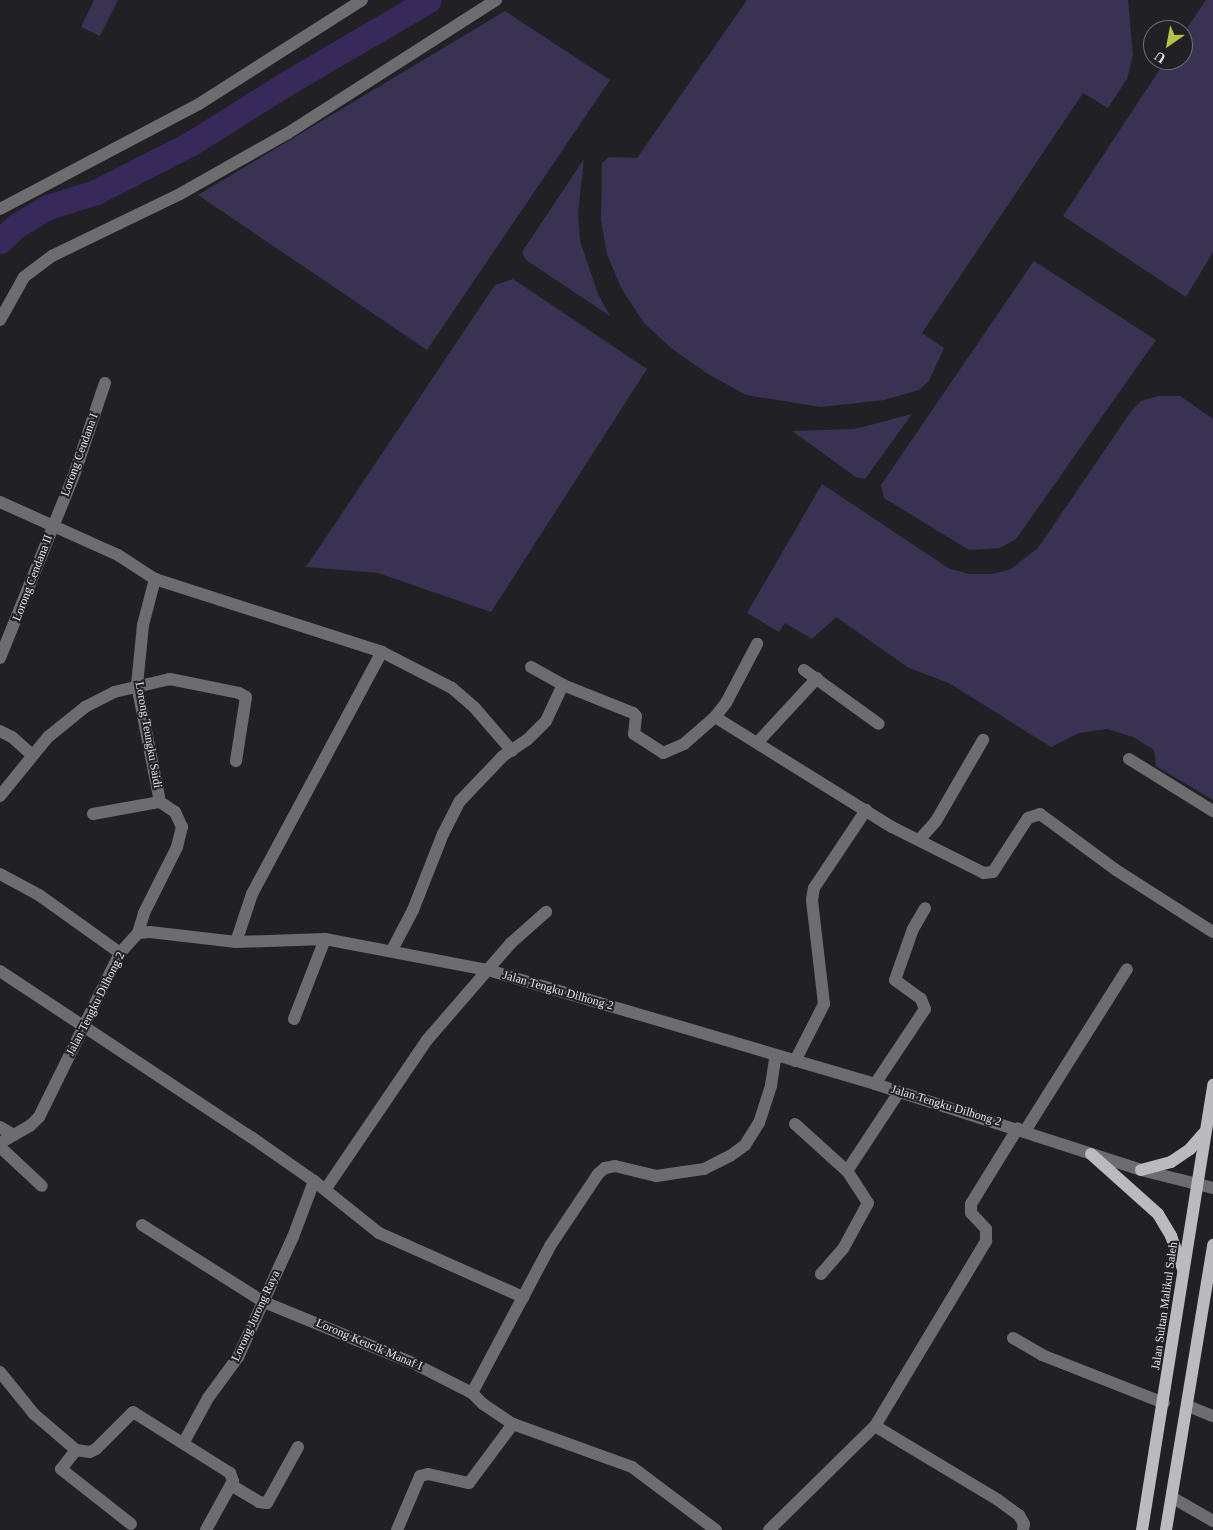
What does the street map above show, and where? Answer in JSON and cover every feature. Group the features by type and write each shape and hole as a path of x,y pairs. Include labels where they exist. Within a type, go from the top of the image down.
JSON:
{"main road":[{"name":"Jalan Sultan Malikul Saleh","path":"1142,1530 1164,1403 1196,1185 1213,1085"},
{"path":"1141,1170 1171,1162 1190,1149 1205,1132"},
{"path":"1092,1154 1158,1214 1171,1236 1184,1271"},
{"path":"1166,1530 1211,1269 1213,1246"}],"street":[{"path":"0,209 199,104 362,0"},
{"path":"0,320 24,277 52,256 180,194 271,142 496,0"},
{"name":"Lorong Cendana I","path":"53,526 77,466 105,383"},
{"path":"0,502 118,555 155,579 382,652 452,688 474,707 512,751"},
{"name":"Lorong Cendana II","path":"0,658 53,526"},
{"name":"Lorong Teungku Saidi","path":"138,933 144,913 181,834 182,827 175,812 160,802 137,684 143,624 155,579"},
{"path":"530,667 563,685 633,713 636,716 634,734 664,753 684,744 715,717 726,703 757,644"},
{"path":"236,942 252,894 382,652"},
{"path":"804,670 879,724"},
{"path":"758,742 817,678"},
{"path":"0,796 48,737 85,707 137,684 170,679 243,694 248,700 236,761"},
{"path":"392,950 413,910 443,834 460,801 492,766 546,721 563,685"},
{"path":"715,717 866,810 919,840 984,873 990,873 1025,822 1032,815 1040,814 1116,870 1213,932"},
{"path":"0,731 12,736 32,755"},
{"path":"919,840 936,821 983,740"},
{"path":"1129,759 1213,811"},
{"path":"93,814 160,802"},
{"path":"795,1061 824,1004 812,900 814,888 866,810"},
{"path":"0,874 39,895 120,953"},
{"path":"875,1084 925,1010 921,999 895,980 913,929 925,908"},
{"path":"325,1190 412,1059 511,943 546,912"},
{"name":"Jalan Tengku Dilhong 2","path":"0,1143 30,1126 42,1112 82,1026 120,953 138,933 150,932 236,942 325,939 392,950 488,970 875,1084 1141,1170 1213,1188"},
{"path":"294,1019 325,939"},
{"path":"769,1530 875,1426 986,1241 986,1229 971,1213 971,1204 1127,970"},
{"path":"0,971 314,1181 379,1233 523,1297"},
{"path":"472,1393 550,1246 601,1170 615,1166 656,1176 704,1169 745,1145 765,1104 776,1055"},
{"path":"847,1171 899,1092"},
{"path":"795,1124 847,1171 868,1203 842,1249 821,1274"},
{"path":"0,1127 14,1135"},
{"path":"0,1147 42,1186"},
{"name":"Lorong Jurong Raya","path":"184,1442 208,1398 230,1372 264,1302 314,1181"},
{"name":"Lorong Keucik Manaf I","path":"142,1225 264,1302 378,1347 472,1393 483,1404 514,1424 632,1467 716,1530"},
{"path":"1013,1338 1042,1355 1164,1403"},
{"path":"0,1372 40,1420 76,1450 90,1452 96,1449 132,1412 184,1442 230,1473 231,1485 206,1530"},
{"path":"1188,1406 1213,1416"},
{"path":"397,1530 420,1476 428,1474 469,1483 514,1424"},
{"path":"875,1426 998,1500 1019,1515 1024,1524 1023,1530"},
{"path":"231,1485 259,1502 267,1503 298,1447"},
{"path":"76,1450 61,1469 131,1524"},
{"path":"1173,1498 1213,1521"}],"shaded area":[{"path":"94,0 118,0 100,36 81,27"},
{"path":"747,0 1128,0 1133,55 1127,79 1108,108 1083,93 922,333 944,348 929,381 919,390 884,400 821,407 746,395 708,374 671,348 644,323 621,288 607,254 601,220 602,163 609,157 637,158"},
{"path":"1206,0 1213,0 1213,252 1186,297 1063,216 1159,70 1193,70 1192,20"},
{"path":"505,11 610,80 427,350 198,195"},
{"path":"584,159 578,212 580,241 598,294 610,316 526,260 522,252"},
{"path":"1034,261 1156,340 1016,539 1000,548 969,550 884,498 881,485"},
{"path":"513,279 647,369 491,612 378,573 306,567 495,285"},
{"path":"1158,396 1180,396 1213,419 1213,800 1156,766 1154,750 1133,737 1107,729 1079,733 1051,747 949,683 909,668 836,617 812,639 785,623 779,632 747,613 822,484 950,569 970,574 993,574 1011,569 1038,548 1132,410 1141,401"},
{"path":"912,414 865,479 856,477 792,431 855,429"}],"waterway":[{"path":"0,241 16,226 48,207 96,192 190,144 287,83 429,0"}]}
